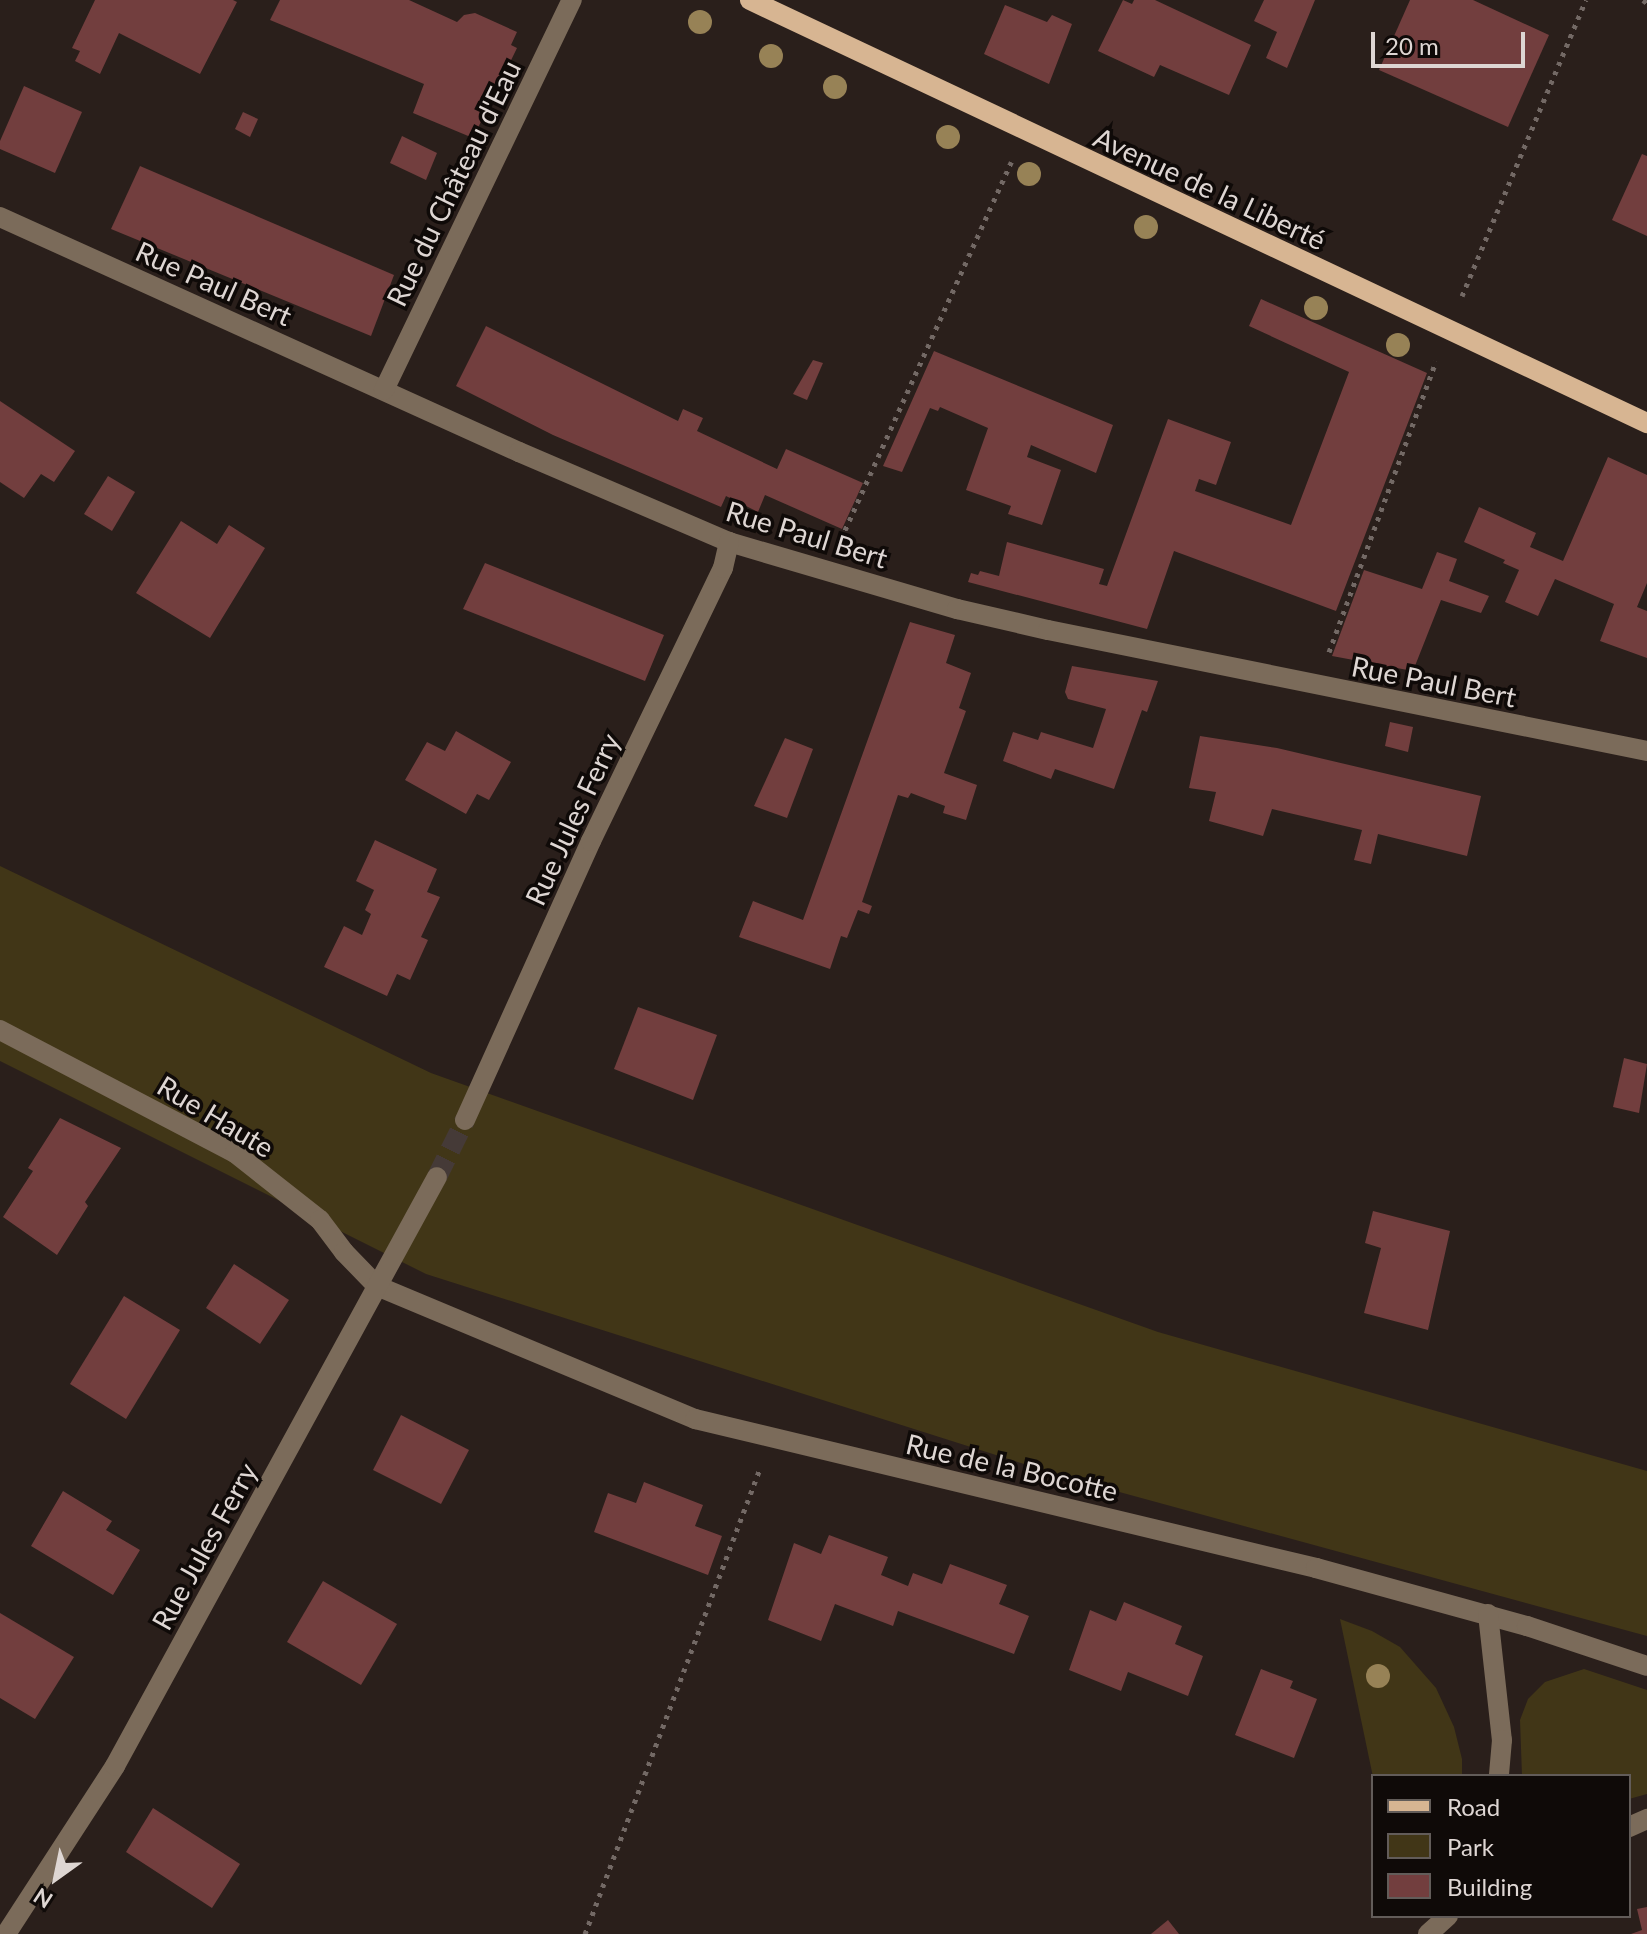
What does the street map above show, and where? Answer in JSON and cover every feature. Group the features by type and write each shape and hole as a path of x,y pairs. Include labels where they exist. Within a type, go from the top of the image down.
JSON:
{"main road":[{"name":"Avenue de la Liberté","path":"750,0 1024,132 1647,423"}],"street":[{"name":"Rue du Château d'Eau","path":"384,390 572,0"},
{"name":"Rue Paul Bert","path":"0,217 729,542 826,572 1048,630 1647,751"},
{"name":"Rue Jules Ferry","path":"465,1120 591,841 723,568 729,542"},
{"name":"Rue Haute","path":"0,1030 235,1153 320,1220 344,1252 377,1286"},
{"name":"Rue Jules Ferry","path":"6,1934 115,1766 437,1177"},
{"name":"Rue de la Bocotte","path":"377,1286 695,1419 1316,1568 1488,1614 1647,1666"},
{"path":"1488,1614 1502,1740 1499,1774"},
{"path":"1428,1934 1446,1918"}],"path":[{"path":"826,572 1024,132"},
{"path":"585,1934 772,1438"}],"green space":[{"path":"0,866 431,1073 1158,1332 1647,1471 1647,1636 1068,1478 426,1274 0,1061"},
{"path":"1340,1619 1372,1631 1400,1647 1436,1688 1454,1727 1462,1759 1462,1774 1372,1774"},
{"path":"1584,1669 1647,1690 1647,1794 1631,1798 1631,1774 1522,1774 1520,1720 1528,1699 1545,1682"}],"building":[{"path":"95,0 237,2 200,74 119,33 100,74 75,61 80,51 72,48"},
{"path":"280,0 409,0 457,22 464,15 475,13 517,32 511,45 517,48 473,138 413,113 424,84 270,20"},
{"path":"1123,0 1132,4 1134,0 1155,0 1251,45 1229,95 1160,65 1154,77 1098,51"},
{"path":"1264,0 1315,0 1287,68 1266,58 1277,32 1254,21"},
{"path":"1410,0 1473,0 1549,35 1508,127 1379,70"},
{"path":"1005,5 1047,22 1052,15 1072,24 1049,84 984,54"},
{"path":"24,86 82,112 55,173 0,149 0,141"},
{"path":"243,112 258,119 250,137 235,129"},
{"path":"402,136 437,153 426,180 390,163"},
{"path":"1642,154 1647,156 1647,236 1612,220"},
{"path":"140,166 394,275 371,336 111,229"},
{"path":"1261,299 1427,373 1336,611 1174,551 1147,629 968,582 971,573 978,575 980,571 999,576 1007,542 1104,569 1099,584 1107,586 1168,419 1231,442 1216,485 1199,479 1195,491 1291,525 1349,372 1249,326"},
{"path":"486,326 678,421 683,409 703,418 697,431 777,469 786,449 863,483 842,529 765,495 758,512 726,496 721,507 553,435 456,386"},
{"path":"934,351 1113,425 1096,473 1031,445 1027,457 1061,470 1042,525 1008,514 1011,506 966,490 988,428 940,407 938,411 930,408 902,472 883,466"},
{"path":"813,360 823,363 807,400 793,394"},
{"path":"0,401 75,451 54,482 41,474 24,498 0,482"},
{"path":"1608,457 1647,475 1647,583 1637,607 1647,611 1647,658 1600,641 1614,604 1555,579 1538,616 1505,602 1519,570 1503,563 1505,560 1464,542 1479,507 1536,533 1530,547 1563,561"},
{"path":"108,476 135,492 112,531 84,514"},
{"path":"181,521 217,544 229,525 265,548 210,638 136,593"},
{"path":"1437,552 1457,559 1449,581 1489,596 1481,613 1441,600 1413,671 1332,656 1364,570 1422,589"},
{"path":"485,563 664,635 645,681 463,609"},
{"path":"910,622 955,635 946,663 971,673 959,708 966,711 944,773 977,785 966,820 943,813 945,806 911,793 908,798 898,795 862,902 872,906 869,914 858,910 847,938 841,936 830,969 739,937 753,901 803,920"},
{"path":"1072,666 1158,681 1147,712 1142,710 1114,789 1055,769 1051,779 1003,761 1013,732 1038,740 1041,732 1093,748 1106,709 1068,699 1065,692"},
{"path":"1390,722 1413,727 1408,752 1385,746"},
{"path":"456,731 511,762 489,800 477,794 466,814 405,780 427,742 445,751"},
{"path":"1200,736 1277,748 1481,796 1467,856 1378,834 1371,864 1354,860 1362,830 1272,809 1263,836 1209,821 1216,792 1189,788"},
{"path":"785,738 813,749 787,818 754,806"},
{"path":"375,840 437,869 427,892 440,897 421,937 428,940 410,980 397,974 387,996 324,967 344,926 362,935 371,914 365,910 374,890 356,881"},
{"path":"638,1007 717,1035 693,1100 614,1069"},
{"path":"1624,1058 1647,1064 1639,1113 1613,1107"},
{"path":"60,1118 121,1148 85,1202 88,1206 57,1255 3,1217 33,1171 28,1168"},
{"path":"1373,1211 1450,1231 1428,1330 1364,1313 1381,1248 1365,1243"},
{"path":"234,1264 289,1300 260,1344 206,1308"},
{"path":"124,1296 180,1330 126,1419 70,1384"},
{"path":"401,1415 469,1450 441,1504 373,1470"},
{"path":"644,1482 703,1505 695,1526 722,1536 708,1575 594,1532 608,1493 636,1503"},
{"path":"63,1491 112,1521 106,1530 140,1550 113,1595 31,1546"},
{"path":"829,1535 888,1557 881,1575 908,1586 913,1573 942,1584 950,1564 1007,1585 999,1604 1029,1616 1014,1654 898,1611 893,1626 835,1604 821,1641 768,1620 794,1543 821,1554"},
{"path":"323,1581 397,1624 361,1685 287,1642"},
{"path":"1124,1602 1182,1626 1175,1644 1203,1656 1188,1696 1128,1672 1121,1691 1069,1670 1090,1610 1116,1621"},
{"path":"0,1613 74,1657 35,1719 0,1698"},
{"path":"1261,1669 1293,1681 1290,1688 1317,1699 1294,1758 1235,1735"},
{"path":"153,1808 240,1864 212,1908 126,1852"},
{"path":"1647,1907 1647,1934 1631,1934 1642,1930 1637,1909"},
{"path":"1168,1920 1179,1934 1151,1934"}],"tunnel":[{"path":"437,1177 465,1120"}]}
